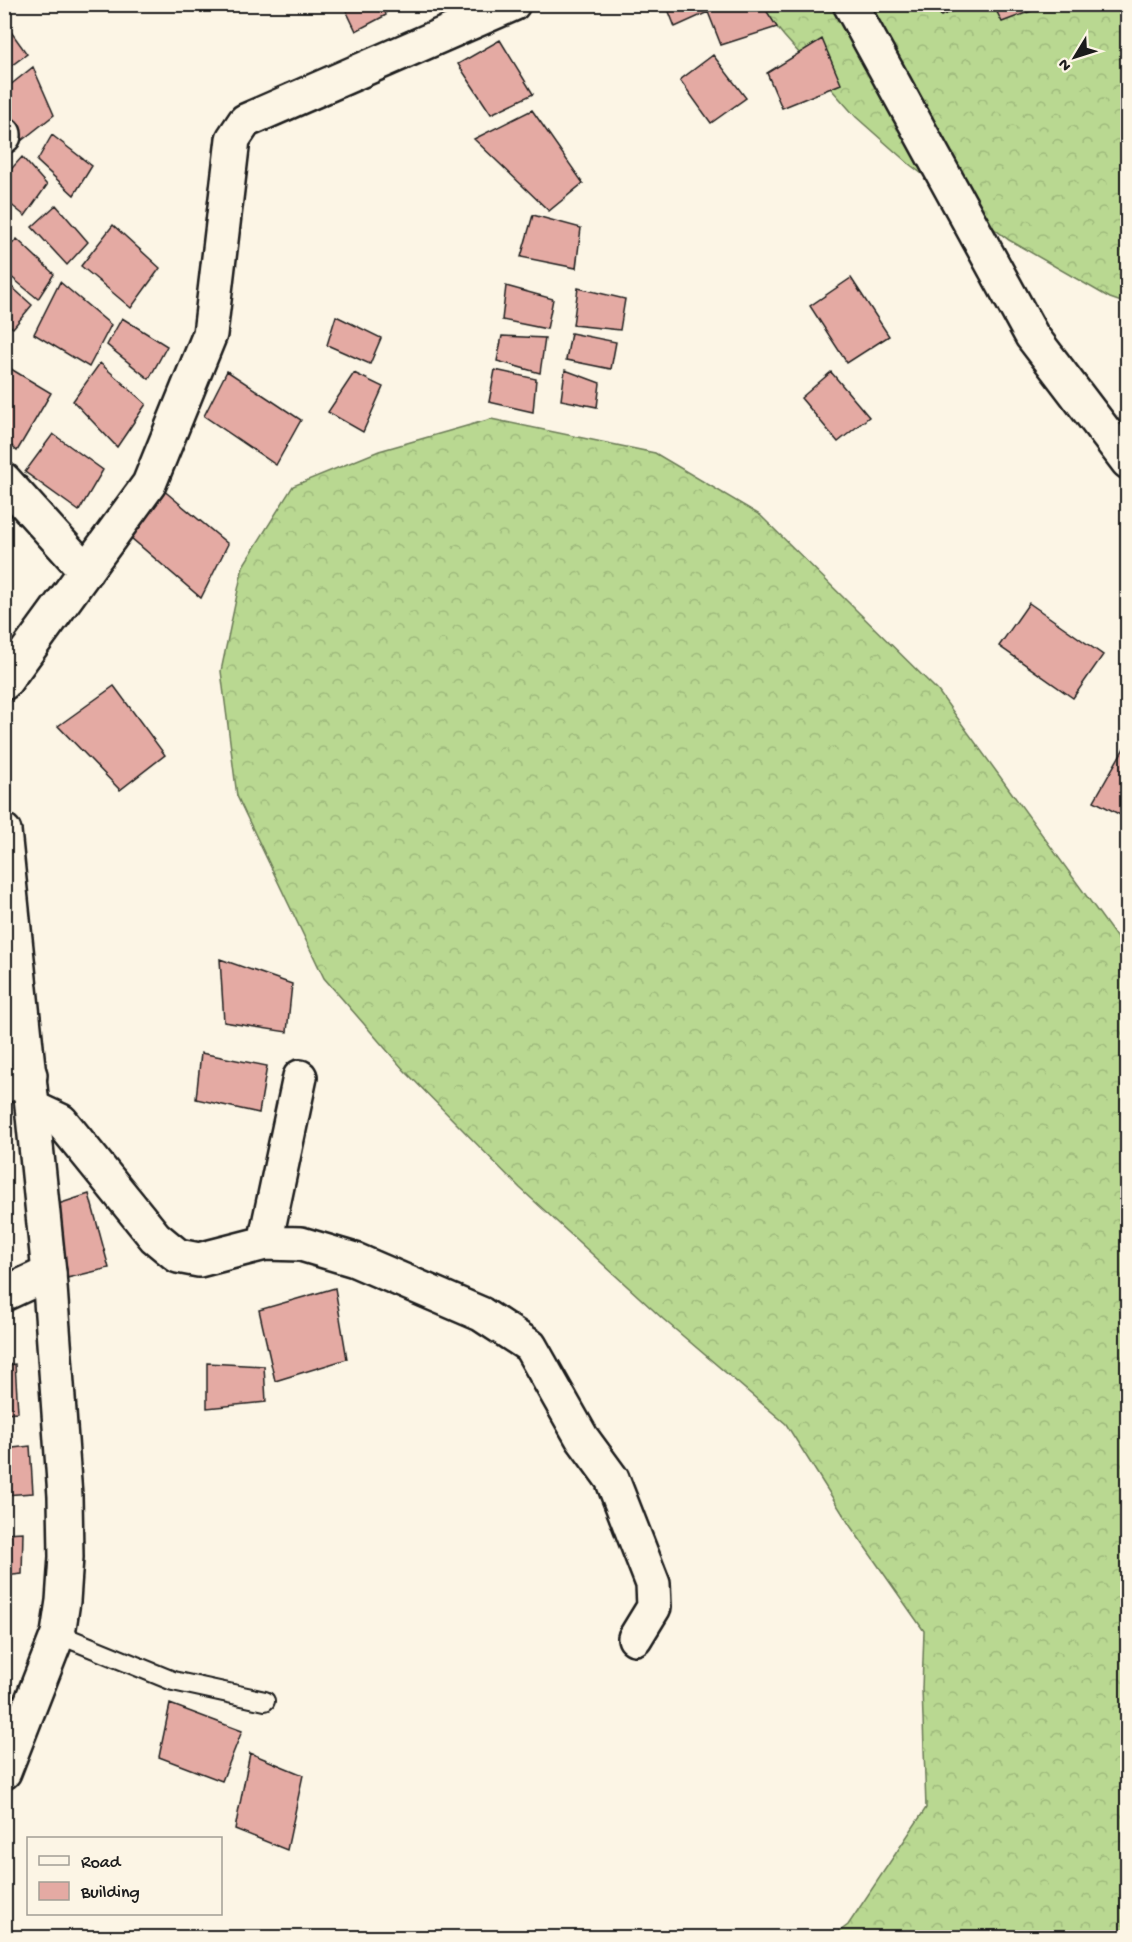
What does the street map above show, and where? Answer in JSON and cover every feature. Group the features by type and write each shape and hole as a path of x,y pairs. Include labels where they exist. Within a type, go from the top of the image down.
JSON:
{"street":[{"path":"4,682 149,484 210,334 233,139 245,121 513,4"},
{"path":"850,4 1032,336 1128,462"},
{"path":"4,480 86,571"},
{"path":"4,1772 58,1634 66,1557 65,1496 49,1273 33,1108 17,1081 5,839"},
{"path":"265,1243 300,1077"},
{"path":"33,1108 61,1121 155,1238 178,1256 199,1260 265,1243 301,1244 355,1260 481,1314 530,1346 582,1437 612,1479 654,1584 654,1607 635,1638"},
{"path":"4,1294 49,1273"}],"lane":[{"path":"58,1634 173,1681 265,1701"}],"green space":[{"path":"759,5 1127,5 1127,304 1110,298 1009,240 909,164 856,117"},
{"path":"491,419 655,453 760,515 938,691 1127,952 1127,1937 832,1937 848,1925 926,1808 922,1689 924,1631 851,1527 786,1424 663,1319 520,1188 404,1070 324,978 237,796 221,671 243,566 293,486 379,451"}],"building":[{"path":"343,4 383,4 386,15 356,31"},
{"path":"666,4 762,4 777,27 721,45 708,12 675,27"},
{"path":"935,4 970,4 941,16"},
{"path":"993,4 1043,4 1044,6 1002,22"},
{"path":"4,22 27,54 4,71"},
{"path":"822,39 841,84 782,108 767,73"},
{"path":"500,40 533,94 491,114 458,64"},
{"path":"713,55 746,98 711,123 680,80"},
{"path":"33,67 54,115 21,141 4,121 4,90"},
{"path":"532,110 583,183 549,211 474,139"},
{"path":"52,135 92,166 74,195 37,161"},
{"path":"22,157 47,185 25,216 4,199 4,177"},
{"path":"56,205 88,242 67,265 32,227"},
{"path":"533,215 581,228 576,268 521,257"},
{"path":"113,225 160,268 131,308 81,266"},
{"path":"17,239 54,274 38,299 4,271 4,252"},
{"path":"851,278 889,336 847,363 810,306"},
{"path":"4,280 32,305 13,328 4,321"},
{"path":"60,282 111,325 89,367 34,334"},
{"path":"506,286 553,299 547,329 502,320"},
{"path":"578,288 625,299 620,330 573,325"},
{"path":"336,316 381,338 370,364 327,345"},
{"path":"122,318 167,346 149,379 107,345"},
{"path":"571,333 616,342 611,369 566,360"},
{"path":"502,336 545,338 540,373 497,361"},
{"path":"100,363 146,404 117,447 73,401"},
{"path":"11,369 51,393 17,451 4,439 4,377"},
{"path":"495,370 536,379 533,412 489,402"},
{"path":"565,370 600,383 597,407 561,400"},
{"path":"227,371 301,420 276,465 204,416"},
{"path":"831,372 869,417 838,442 801,398"},
{"path":"354,373 383,387 363,432 328,412"},
{"path":"53,434 103,470 79,511 25,472"},
{"path":"162,489 228,544 201,598 130,537"},
{"path":"1029,603 1103,655 1073,698 999,646"},
{"path":"114,686 165,755 120,790 58,726"},
{"path":"1128,741 1128,819 1094,801"},
{"path":"220,959 292,984 287,1032 224,1022"},
{"path":"201,1053 267,1066 259,1113 196,1099"},
{"path":"89,1194 109,1268 67,1278 52,1206"},
{"path":"335,1288 347,1359 275,1381 259,1310"},
{"path":"207,1363 264,1366 266,1402 207,1408"},
{"path":"15,1364 18,1412 4,1413 4,1365"},
{"path":"30,1446 33,1493 4,1495 4,1449"},
{"path":"23,1532 22,1574 4,1576 4,1533"},
{"path":"170,1704 242,1731 222,1781 159,1757"},
{"path":"250,1753 303,1775 287,1850 235,1829"}]}
